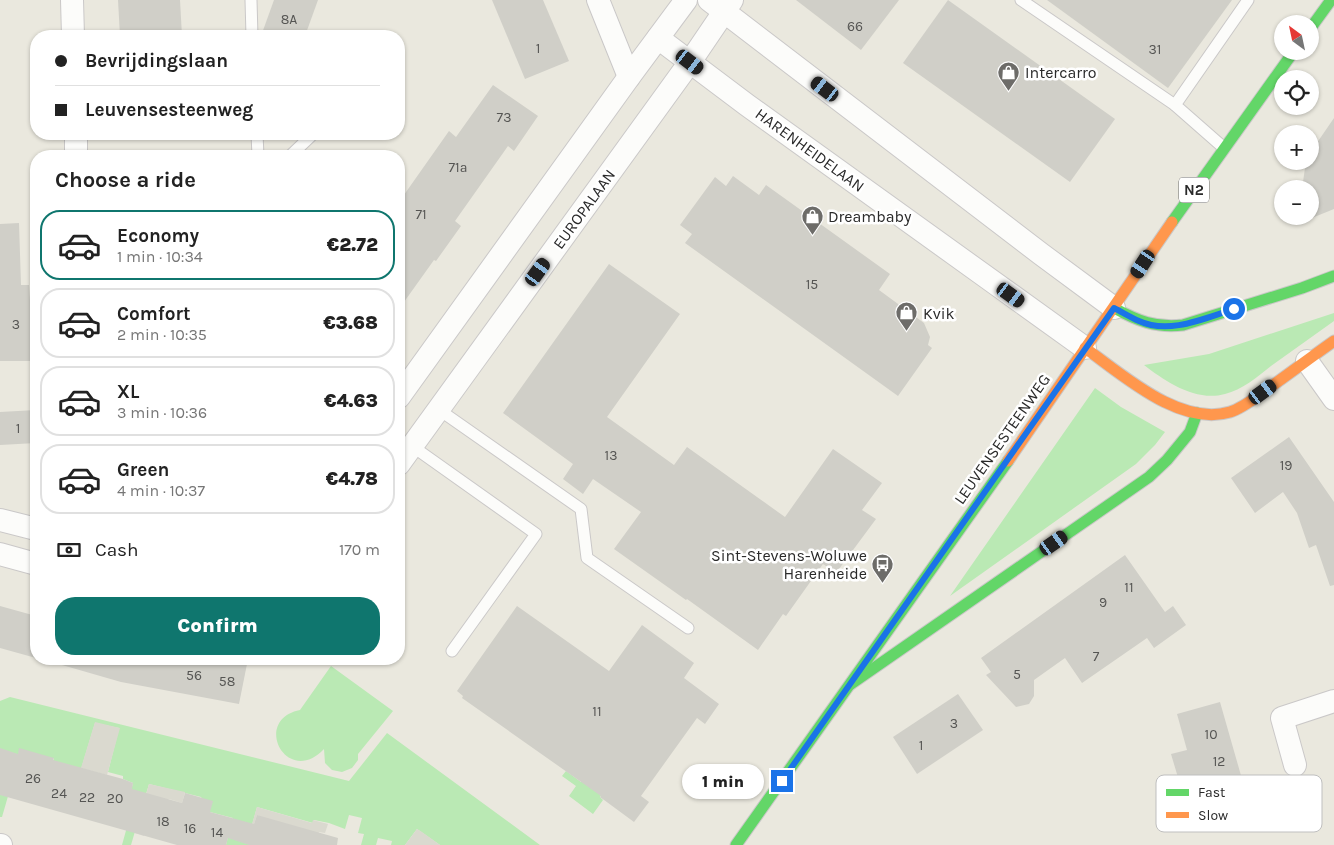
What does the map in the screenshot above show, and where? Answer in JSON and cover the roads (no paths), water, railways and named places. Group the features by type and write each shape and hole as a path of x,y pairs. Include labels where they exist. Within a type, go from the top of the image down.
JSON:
{"main road":[{"path":"1319,17 1331,0"},
{"name":"LEUVENSESTEENWEG","path":"736,845 1022,441 1172,222 1288,60"},
{"path":"1114,308 1140,322 1169,327 1176,326 1284,294 1334,276"},
{"path":"1085,348 1151,394 1182,411 1210,415 1229,412 1248,403 1334,341"},
{"path":"848,686 1149,477 1167,460 1190,432 1197,414"}],"street":[{"path":"72,0 73,30"},
{"path":"598,0 629,77"},
{"path":"405,389 686,0"},
{"path":"722,4 1041,254 1114,308"},
{"name":"EUROPALAAN","path":"405,456 690,62 722,4"},
{"name":"HARENHEIDELAAN","path":"658,38 1085,348"},
{"path":"1307,361 1334,399"},
{"path":"0,520 30,528"},
{"path":"0,554 30,562"},
{"path":"1295,765 1282,718 1334,701"}],"lane":[{"path":"251,0 252,30"},
{"path":"1021,0 1175,105 1224,148"},
{"path":"1175,105 1248,0"},
{"path":"296,150 307,140"},
{"path":"438,409 582,509 587,558 688,628"},
{"path":"412,446 536,534 452,651"}],"place":[{"name":"Intercarro","path":"1009,91"},
{"name":"Dreambaby","path":"812,235"},
{"name":"Kvik","path":"907,332"},
{"name":"Sint-Stevens-Woluwe Harenheide","path":"883,583"}]}
